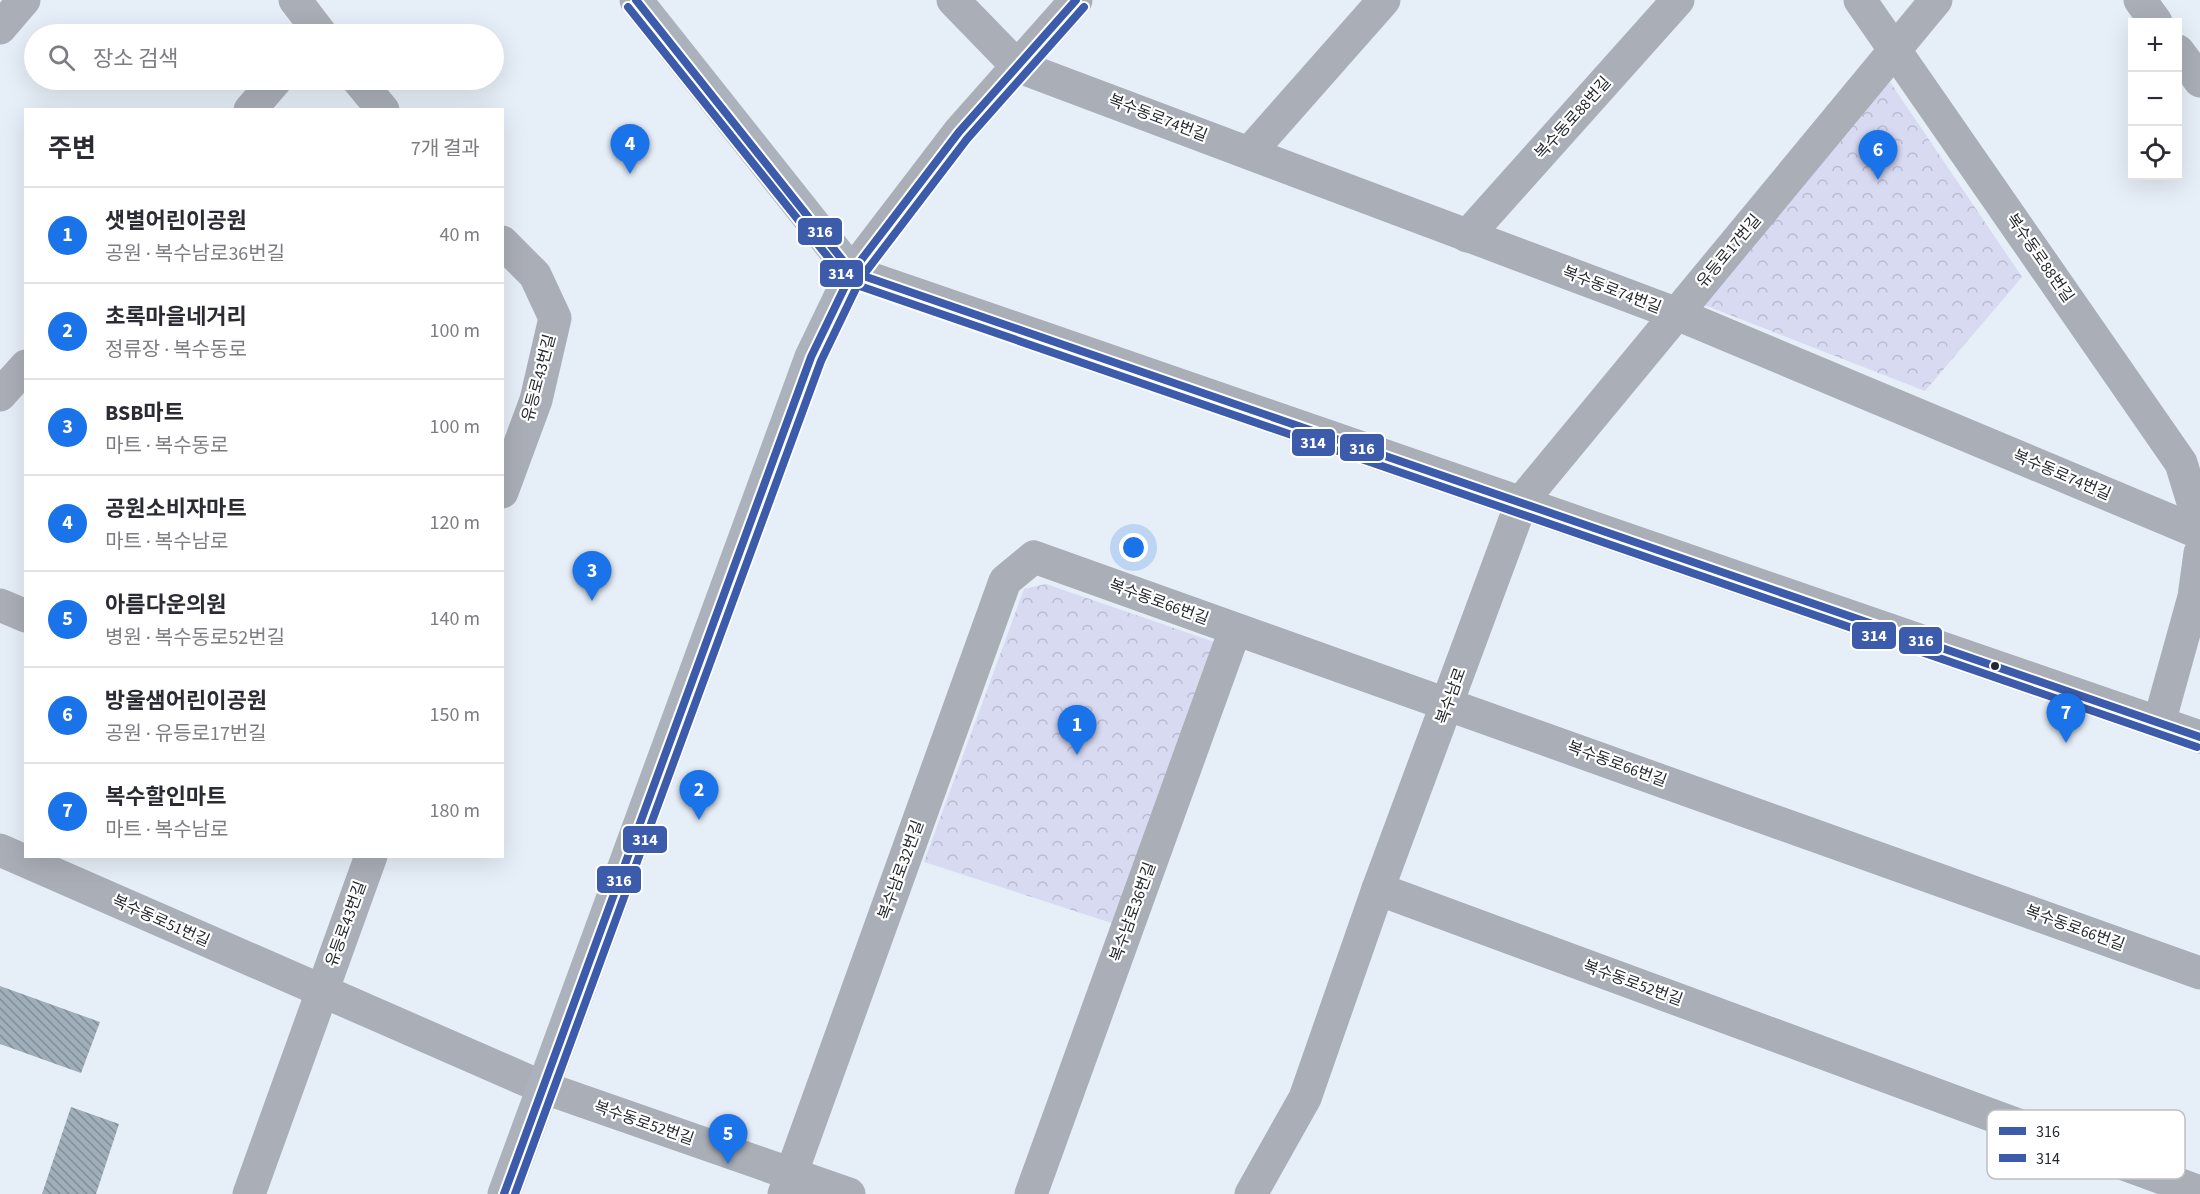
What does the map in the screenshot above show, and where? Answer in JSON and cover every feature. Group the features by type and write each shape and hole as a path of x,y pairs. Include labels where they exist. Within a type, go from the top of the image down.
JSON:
{"main road":[{"path":"504,1194 743,548 811,357 852,272 636,0"}],"street":[{"path":"0,28 24,0"},
{"path":"295,0 312,24"},
{"path":"953,0 1017,66"},
{"path":"1076,0 959,132 852,272 1522,501 2200,737"},
{"path":"1250,153 1384,0"},
{"name":"복수동로88번길","path":"1467,236 1678,0"},
{"name":"복수동로88번길","path":"1860,0 2181,463 2200,525"},
{"name":"유등로17번길","path":"1522,501 1936,0"},
{"path":"2140,0 2153,18"},
{"name":"복수동로74번길","path":"1017,66 1677,314 2200,533"},
{"path":"252,108 267,90"},
{"path":"366,90 380,108"},
{"name":"유등로43번길","path":"504,244 536,275 555,318 536,400 504,487"},
{"path":"0,395 24,368"},
{"name":"복수남로","path":"1378,889 1522,501"},
{"path":"2159,723 2194,597 2200,553"},
{"name":"복수동로66번길","path":"1034,557 2200,973"},
{"name":"복수남로32번길","path":"788,1184 1005,581 1034,557"},
{"path":"0,605 24,614"},
{"name":"복수남로36번길","path":"1031,1194 1235,630"},
{"name":"복수동로51번길","path":"0,850 542,1087"},
{"name":"유등로43번길","path":"322,991 369,858"},
{"path":"1251,1194 1305,1098 1378,889"},
{"name":"복수동로52번길","path":"1378,889 1987,1113"},
{"path":"249,1194 322,991"},
{"name":"복수동로52번길","path":"542,1087 788,1184 849,1194"},
{"name":"복수동로52번길","path":"2167,1179 2200,1191"}],"green space":[{"path":"1890,82 2022,277 1925,391 1689,299"},
{"path":"1046,584 1229,647 1127,928 924,862 1024,589"}],"building":[{"path":"0,986 100,1022 81,1073 0,1044"},
{"path":"71,1107 119,1124 96,1194 42,1194"}],"transit line":[{"name":"316","path":"636,0 852,272 2200,737"},
{"name":"316","path":"504,1194 811,357 852,272 959,132 1076,0"},
{"name":"314","path":"628,7 848,282 2197,747"},
{"name":"314","path":"515,1194 821,361 861,278 967,139 1084,7"}],"place":[{"name":"공원소비자마트","path":"630,174"},
{"name":"방울샘어린이공원","path":"1878,180"},
{"name":"BSB마트","path":"592,601"},
{"name":"복수할인마트","path":"2066,743"},
{"name":"샛별어린이공원","path":"1077,755"},
{"name":"초록마을네거리","path":"699,820"},
{"name":"아름다운의원","path":"728,1164"}]}
